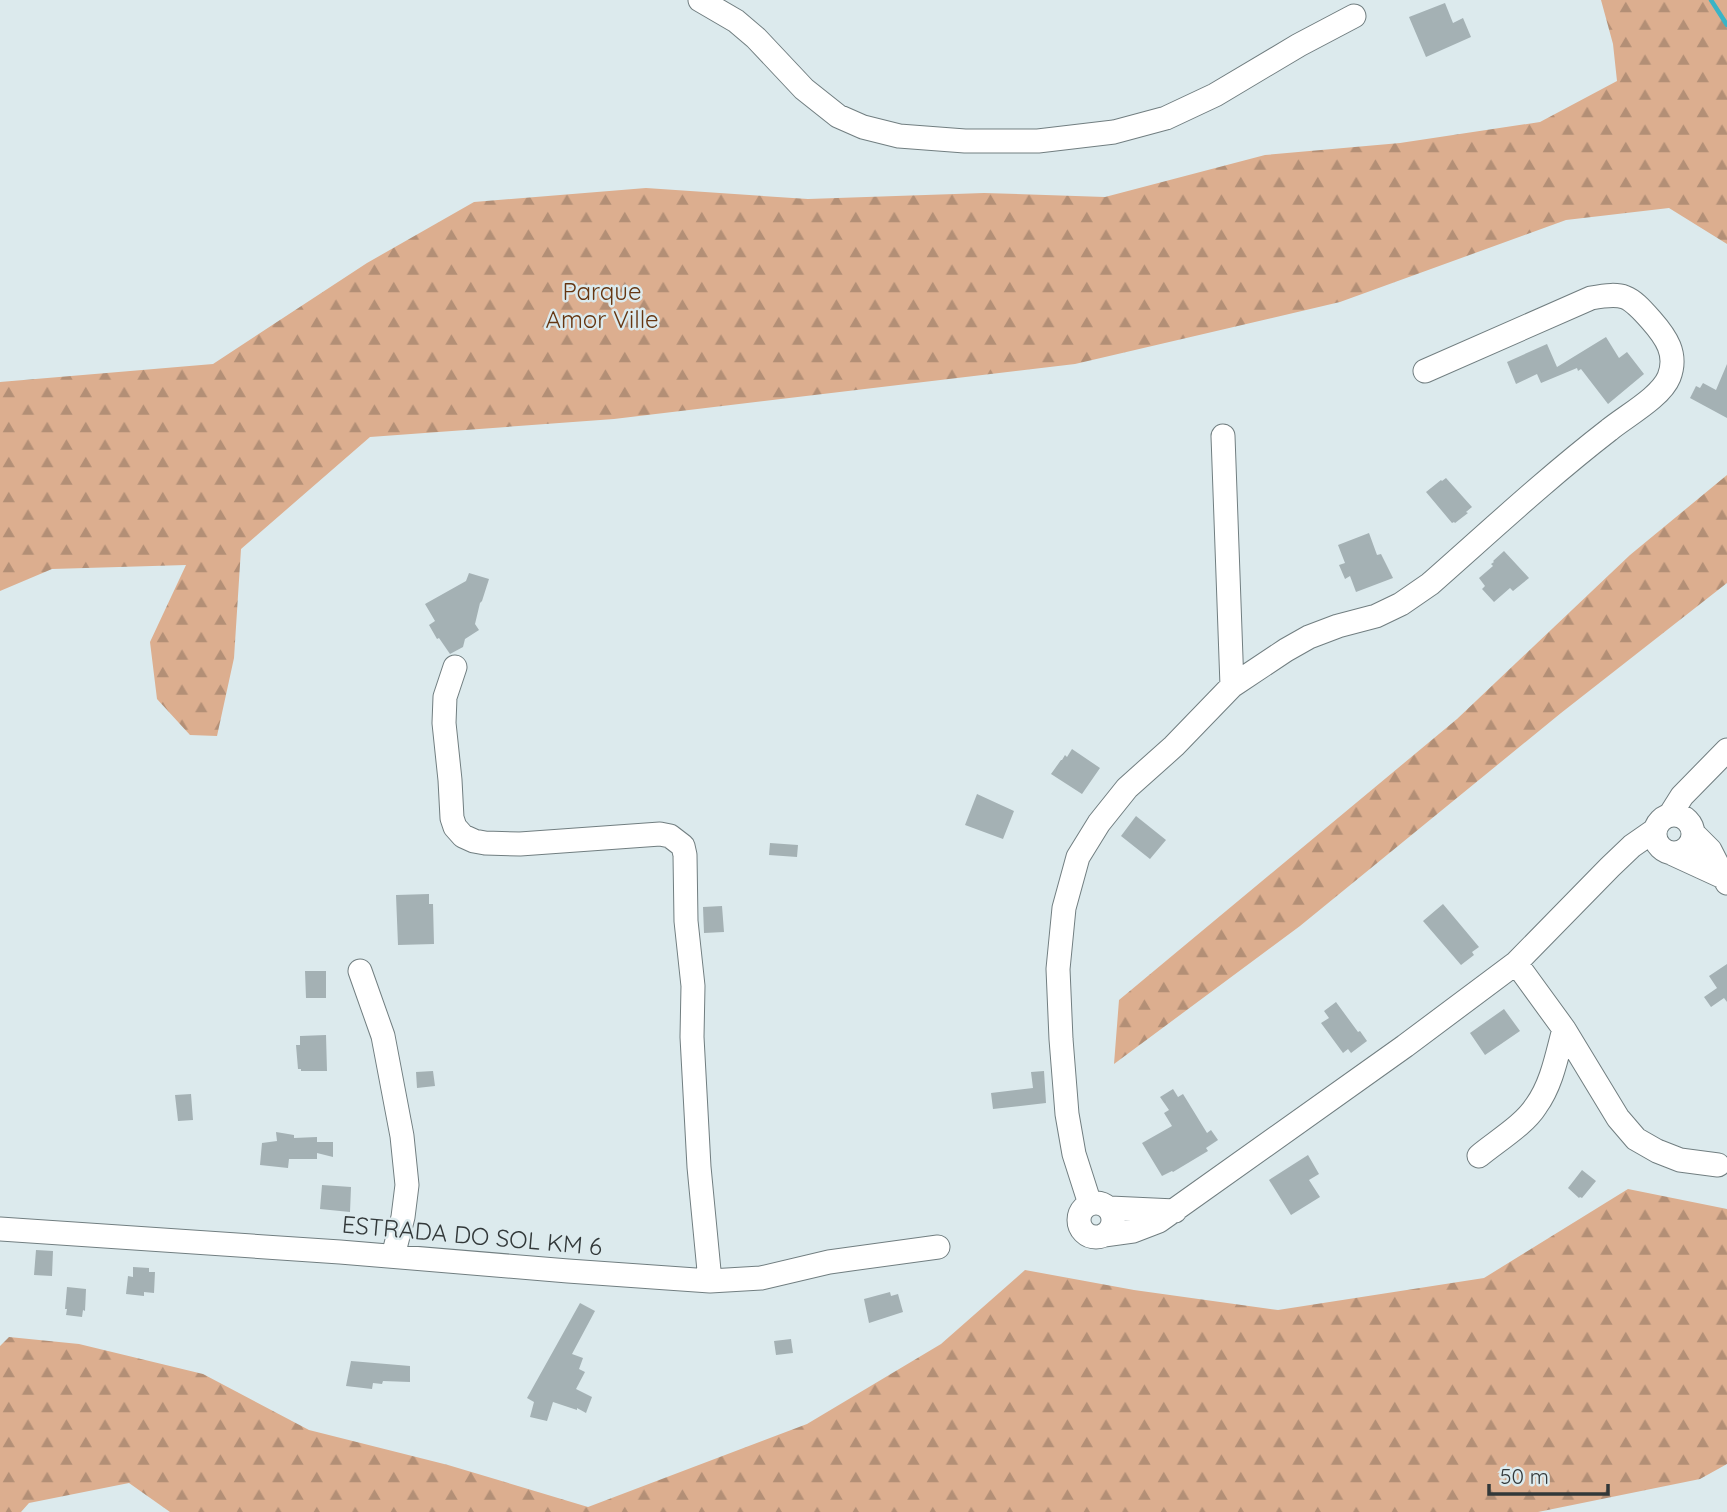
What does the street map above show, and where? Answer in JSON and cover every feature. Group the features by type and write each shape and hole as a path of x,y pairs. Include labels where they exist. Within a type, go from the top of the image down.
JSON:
{"street":[{"path":"700,0 746,29 804,89 838,116 863,127 899,136 965,141 1038,141 1114,132 1166,118 1215,95 1354,16"},
{"path":"1100,1206 1078,1167 1067,1114 1058,969 1064,908 1074,870 1078,857 1099,823 1127,788 1174,746 1233,686 1286,650 1309,638 1338,626 1376,616 1401,604 1430,584 1599,438 1646,403 1668,381 1673,366 1672,351 1662,332 1632,300 1612,295 1591,298 1425,371"},
{"path":"1223,436 1233,686"},
{"path":"454,667 445,697 444,723 452,818 463,836 485,843 520,844 660,834 670,836 683,846 686,921 693,986 692,1037 699,1167 710,1281"},
{"path":"1725,880 1659,847 1655,839 1677,825 1689,789 1727,750"},
{"path":"1175,1211 1085,1206 1080,1216 1081,1227 1088,1235 1099,1237 1145,1227 1175,1211 1516,963 1632,846 1677,825"},
{"path":"1610,867 1681,852 1688,848 1692,841 1677,825"},
{"path":"1677,825 1710,850 1725,880"},
{"path":"1516,963 1564,1029 1618,1118 1636,1139 1680,1160 1718,1165"},
{"path":"360,971 383,1036 402,1136 407,1185 403,1217 393,1256"},
{"path":"1479,1156 1536,1106 1555,1065 1564,1029"},
{"name":"ESTRADA DO SOL KM 6","path":"0,1229 710,1281 761,1278 829,1262 938,1247"}],"green space":[{"name":"Parque Amor Ville","path":"1601,0 1727,0 1727,244 1669,208 1566,220 1340,302 1075,364 614,419 370,437 241,549 234,658 217,736 190,735 157,699 150,642 186,565 52,569 0,591 0,382 213,364 367,263 474,202 646,188 808,199 984,193 1105,197 1265,155 1400,143 1540,122 1617,81 1613,44"},
{"path":"1727,475 1727,583 1561,713 1300,926 1114,1064 1119,1000 1457,719 1630,555"},
{"path":"1628,1189 1727,1209 1727,1464 1700,1479 1538,1512 170,1512 129,1483 29,1503 21,1512 0,1512 0,1346 9,1337 79,1344 203,1374 309,1430 448,1465 588,1507 807,1424 941,1344 1025,1270 1134,1290 1278,1310 1484,1278"}],"building":[{"path":"1445,3 1453,23 1463,18 1471,37 1426,57 1409,17"},
{"path":"1606,337 1619,358 1627,352 1644,374 1608,404 1581,369 1578,371 1577,368 1541,383 1537,374 1516,384 1507,362 1547,344 1557,367"},
{"path":"1727,364 1727,418 1690,398 1696,386 1700,388 1703,383 1716,390"},
{"path":"1446,478 1472,507 1455,523 1452,523 1426,492"},
{"path":"1369,533 1377,555 1381,554 1393,578 1356,592 1350,576 1345,579 1339,565 1345,563 1338,545"},
{"path":"1504,551 1529,578 1513,591 1510,588 1494,602 1482,589 1485,586 1479,578 1493,566 1493,561"},
{"path":"469,573 489,579 475,624 479,630 465,639 463,647 450,654 429,625 435,621 425,604 466,581"},
{"path":"1072,749 1100,768 1082,794 1051,774"},
{"path":"977,794 1014,811 1003,839 965,825"},
{"path":"1136,816 1166,840 1150,859 1121,836"},
{"path":"770,843 798,845 797,857 769,855"},
{"path":"429,894 429,904 433,904 434,944 398,945 396,895"},
{"path":"1443,904 1479,947 1472,952 1474,955 1461,965 1423,921"},
{"path":"722,906 724,932 704,933 703,907"},
{"path":"1727,964 1727,1002 1724,998 1711,1007 1704,997 1717,988 1709,976"},
{"path":"305,971 326,971 326,998 306,998"},
{"path":"1336,1002 1367,1041 1351,1053 1348,1049 1343,1053 1321,1023 1329,1018 1324,1011"},
{"path":"1504,1009 1520,1031 1485,1055 1470,1033"},
{"path":"326,1035 327,1071 298,1069 296,1045 300,1045 300,1036"},
{"path":"433,1071 435,1086 417,1088 416,1072"},
{"path":"1044,1071 1046,1103 993,1109 991,1093 1033,1088 1031,1072"},
{"path":"1173,1089 1178,1097 1183,1094 1207,1133 1211,1130 1218,1140 1206,1148 1208,1151 1162,1176 1142,1143 1172,1126 1164,1113 1169,1110 1160,1097"},
{"path":"191,1094 193,1120 178,1121 175,1095"},
{"path":"276,1132 294,1135 294,1138 317,1137 317,1142 333,1142 333,1157 317,1153 317,1159 289,1159 288,1168 260,1165 262,1143 277,1141"},
{"path":"1308,1155 1319,1174 1309,1180 1320,1197 1291,1215 1269,1180"},
{"path":"1582,1170 1596,1181 1582,1198 1579,1198 1568,1188"},
{"path":"322,1185 351,1187 350,1212 320,1209"},
{"path":"36,1250 53,1251 52,1276 34,1275"},
{"path":"133,1267 149,1268 149,1272 155,1272 154,1293 144,1292 144,1296 126,1294 128,1276 133,1277"},
{"path":"67,1287 86,1289 85,1311 83,1310 82,1317 66,1315"},
{"path":"890,1292 891,1296 898,1294 903,1312 869,1323 864,1299"},
{"path":"580,1303 595,1311 572,1354 583,1358 579,1369 585,1372 576,1389 592,1397 586,1413 553,1402 547,1421 530,1417 534,1402 527,1398"},
{"path":"791,1339 793,1353 776,1355 774,1341"},
{"path":"351,1361 410,1366 410,1382 383,1381 382,1384 373,1383 372,1389 346,1386"}],"waterway":[{"path":"1711,0 1727,25"}]}
